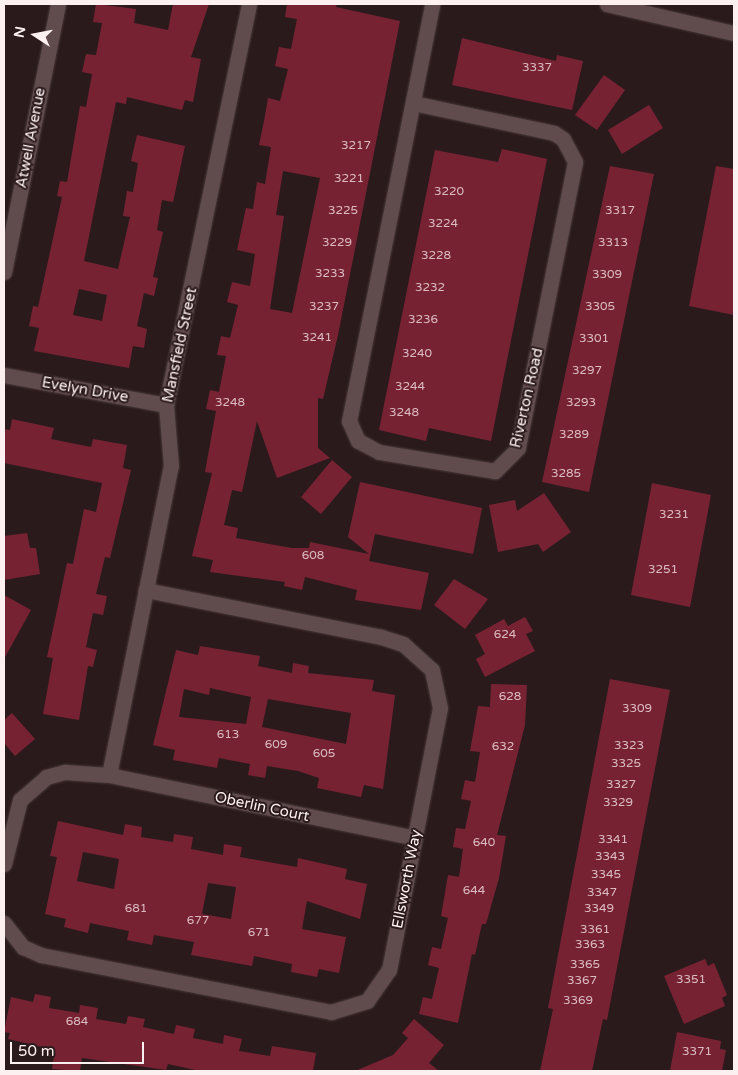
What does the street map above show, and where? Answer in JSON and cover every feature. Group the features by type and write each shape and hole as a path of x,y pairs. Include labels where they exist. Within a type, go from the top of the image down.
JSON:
{"street":[{"name":"Atwell Avenue","path":"4,272 58,4"},
{"name":"Mansfield Street","path":"109,775 171,466 166,405 249,4"},
{"name":"Riverton Road","path":"413,103 554,133 563,139 574,162 518,448 495,471 379,452 358,441 349,421 432,4"},
{"path":"607,4 734,33"},
{"name":"Evelyn Drive","path":"4,375 166,405"},
{"name":"Ellsworth Way","path":"4,923 23,947 41,955 280,1004 346,1010 367,1001 389,970 440,708 439,688 422,657 381,637 146,590"},
{"path":"4,864 14,814 32,787 65,772 109,775"},
{"name":"Oberlin Court","path":"109,775 415,838"}],"building":[{"path":"96,4 136,9 134,23 168,30 173,4 209,4 191,57 201,59 193,102 185,100 182,110 127,97 126,104 116,102 84,261 118,269 130,217 123,216 127,191 133,192 138,163 131,161 137,135 185,146 173,202 162,200 157,230 163,232 153,277 158,278 154,296 144,293 137,326 147,329 144,348 133,346 129,368 34,351 39,328 29,326 33,306 38,307 62,197 57,196 60,181 67,182 80,106 86,107 92,74 82,72 86,54 96,55 102,23 93,22","holes":["79,289 107,295 102,321 73,315"]},
{"path":"287,4 337,4 336,7 400,21 338,335 323,399 318,398 318,448 330,458 277,478 257,421 242,492 232,490 224,525 238,528 236,538 292,548 309,548 310,542 369,554 348,537 360,482 482,508 473,554 375,534 369,561 429,573 421,610 355,600 357,590 305,577 302,590 284,586 285,582 210,572 213,560 192,556 212,473 205,472 216,411 206,409 210,390 219,392 226,356 217,355 221,336 230,338 238,305 227,302 232,282 250,286 255,254 237,250 246,208 253,209 257,182 265,184 271,147 259,145 268,98 280,101 288,69 275,66 279,47 291,49 297,19 285,17","holes":["283,171 320,178 292,313 270,309 284,216 276,215"]},
{"path":"462,38 556,61 557,55 583,61 572,110 452,85"},
{"path":"604,75 625,90 597,130 575,115"},
{"path":"649,105 663,128 622,154 608,130"},
{"path":"502,149 547,159 491,441 429,428 426,441 379,430 435,150 498,162"},
{"path":"610,166 654,174 589,492 542,482"},
{"path":"716,166 734,169 734,315 689,306"},
{"path":"12,419 54,428 51,439 91,447 93,439 127,445 123,468 131,470 110,558 105,557 96,594 107,596 103,615 93,613 86,647 97,650 93,667 88,666 79,720 43,714 53,658 47,657 67,563 73,564 84,509 96,512 102,483 4,463 4,429 10,430"},
{"path":"332,460 352,477 321,514 301,497"},
{"path":"652,483 711,495 690,607 631,595"},
{"path":"544,493 571,532 543,552 538,544 498,552 489,505 515,500 517,511"},
{"path":"27,533 30,548 36,548 40,574 4,580 4,536"},
{"path":"454,579 488,599 465,629 434,605"},
{"path":"4,595 31,610 4,659"},
{"path":"525,617 533,631 526,634 535,651 485,677 476,659 485,654 475,635 504,619 508,626"},
{"path":"200,646 260,656 258,666 292,673 293,663 309,666 308,673 374,680 372,691 395,695 383,789 364,785 361,797 317,788 319,778 298,771 267,766 265,778 248,775 250,764 219,758 217,768 173,760 175,750 153,745 176,650 198,655","holes":["210,688 251,697 246,724 179,717 184,689 209,695","268,699 351,713 346,744 262,727"]},
{"path":"610,679 670,690 607,1020 603,1019 592,1071 540,1071 553,1009 548,1008"},
{"path":"491,684 527,685 525,725 497,835 506,836 499,878 486,924 482,924 475,955 472,954 458,1023 419,1014 423,997 432,999 439,968 428,965 432,947 441,949 448,918 441,916 448,875 459,877 463,849 453,847 456,828 465,829 471,801 461,799 465,780 475,782 480,752 470,751 478,706 490,707"},
{"path":"12,713 35,739 15,756 4,743 4,720"},
{"path":"58,821 123,835 125,824 142,827 141,837 173,842 174,834 193,837 191,849 223,855 224,844 242,847 240,857 297,867 298,858 347,869 345,879 367,884 360,919 307,901 302,929 346,937 339,973 319,969 317,977 291,972 292,964 254,956 252,966 191,955 194,942 154,935 152,945 127,940 129,931 90,923 88,933 64,927 66,919 45,914 57,857 50,856","holes":["83,852 119,859 114,889 77,881","208,883 236,887 231,919 202,914"]},
{"path":"705,959 708,966 714,963 727,995 722,998 725,1006 684,1024 664,976"},
{"path":"35,994 51,997 49,1008 79,1013 80,1005 98,1008 96,1019 126,1024 128,1016 145,1019 143,1027 174,1034 176,1025 195,1029 193,1038 223,1044 224,1035 242,1039 239,1051 270,1056 272,1046 316,1053 313,1071 200,1071 168,1064 166,1070 82,1058 80,1071 52,1069 55,1050 8,1039 10,1033 4,1032 11,997 33,1002"},
{"path":"414,1019 444,1045 429,1063 439,1071 355,1071 393,1055 408,1038 402,1033"},
{"path":"677,1032 721,1041 720,1049 726,1050 722,1071 670,1071"}]}
